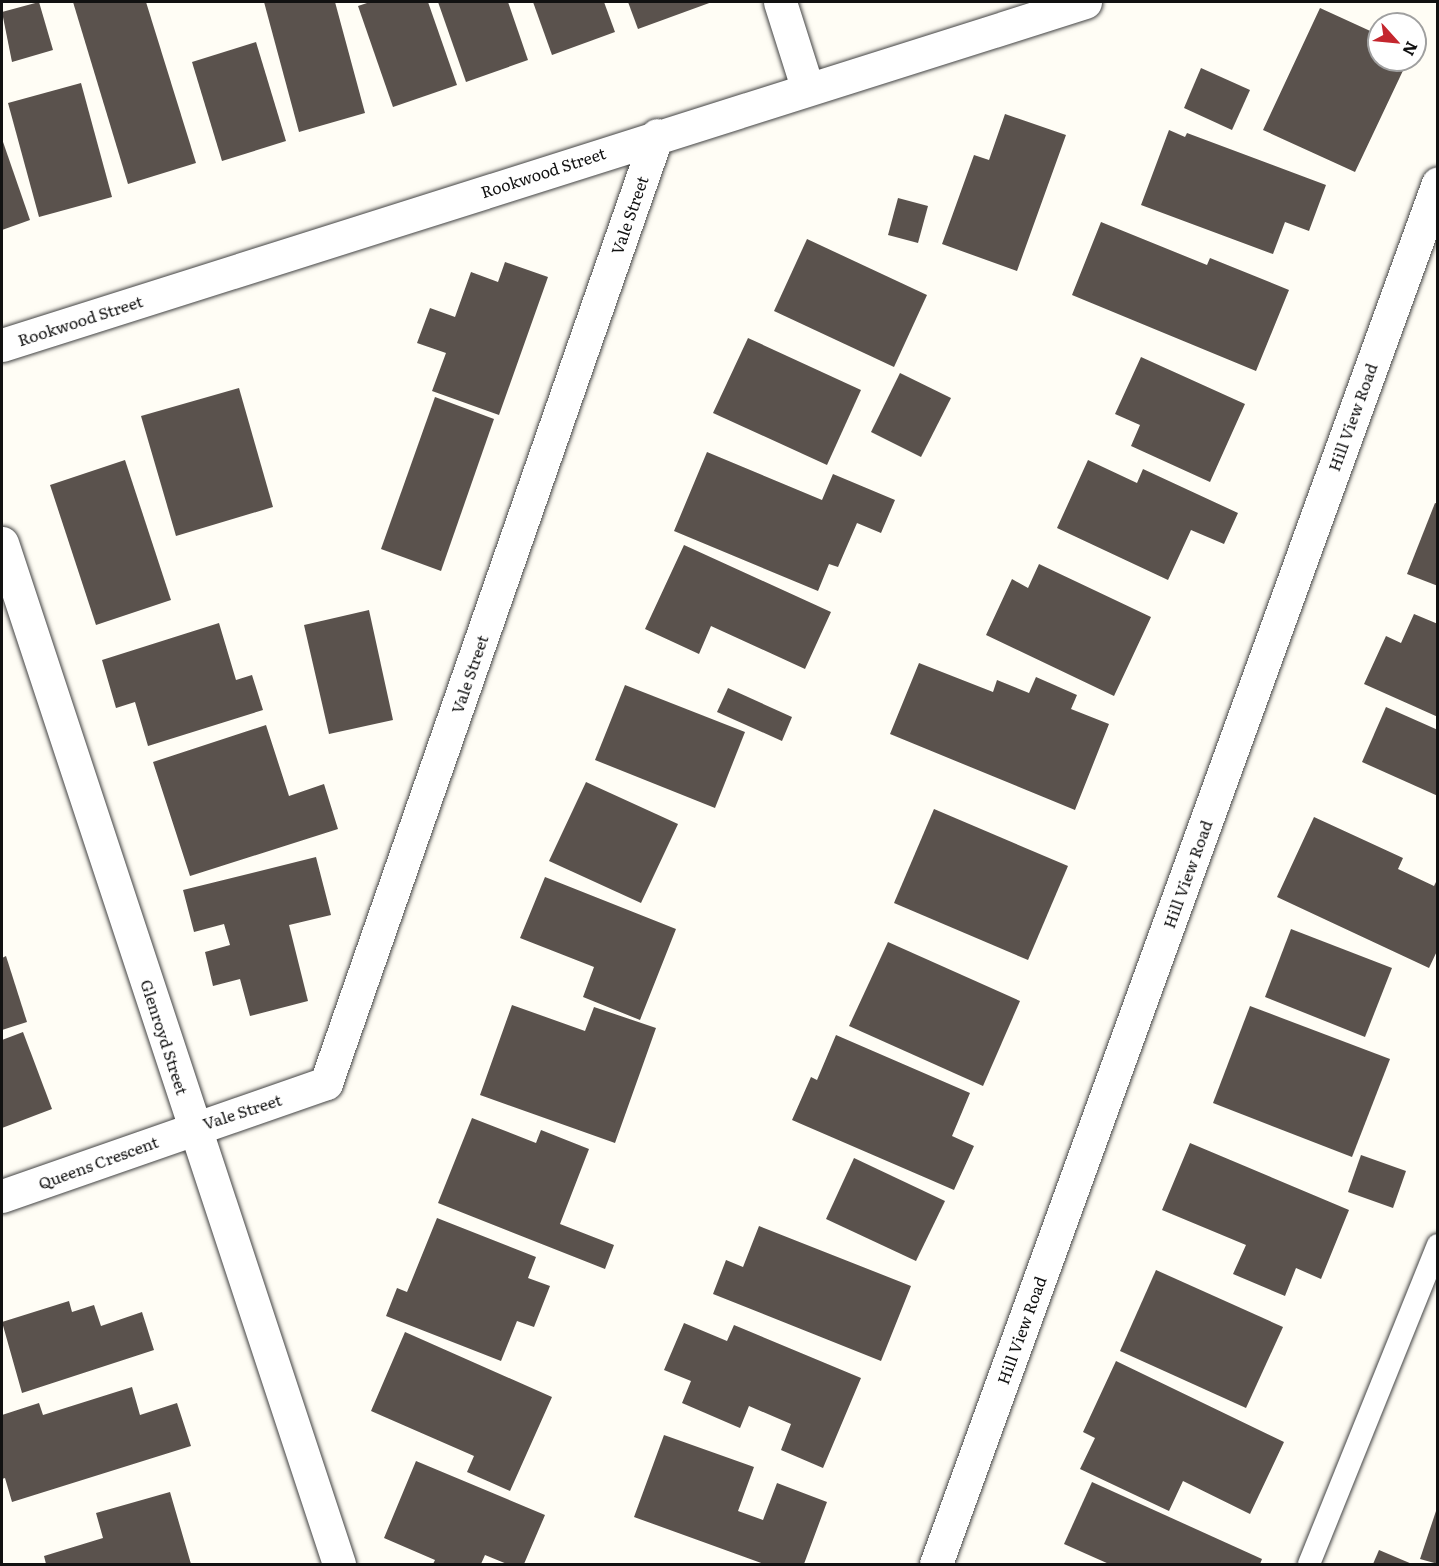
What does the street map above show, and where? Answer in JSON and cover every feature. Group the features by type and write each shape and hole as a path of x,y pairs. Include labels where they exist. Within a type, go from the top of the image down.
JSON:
{"street":[{"path":"780,2 807,87"},
{"name":"Rookwood Street","path":"2,345 807,87 1085,2"},
{"name":"Vale Street","path":"195,1127 326,1083 657,135"},
{"name":"Hill View Road","path":"936,1564 1437,183"},
{"name":"Glenroyd Street","path":"2,543 339,1564"},
{"name":"Queens Crescent","path":"2,1196 195,1127"}],"lane":[{"path":"1309,1564 1437,1245"}],"building":[{"path":"39,2 53,50 12,62 2,12"},
{"path":"73,2 146,2 196,163 128,184"},
{"path":"264,2 335,2 365,113 299,132"},
{"path":"370,2 428,2 457,85 393,107 358,6"},
{"path":"438,2 508,2 528,60 466,82"},
{"path":"533,2 604,2 615,32 552,55"},
{"path":"628,2 712,2 638,29"},
{"path":"1320,8 1367,30 1367,72 1402,72 1355,172 1263,130"},
{"path":"256,42 286,141 222,161 192,62"},
{"path":"1201,68 1250,90 1232,130 1184,108"},
{"path":"81,83 112,197 39,217 8,103"},
{"path":"1005,114 1066,135 1017,271 942,244 974,155 989,160"},
{"path":"1169,130 1185,137 1187,133 1326,185 1309,231 1285,222 1273,254 1141,205"},
{"path":"2,139 30,220 2,230"},
{"path":"898,198 928,206 918,243 888,235"},
{"path":"1101,222 1207,265 1210,258 1289,290 1256,371 1072,295"},
{"path":"807,239 927,295 894,367 774,311"},
{"path":"505,262 548,277 499,415 432,391 446,353 417,343 430,308 455,317 471,272 498,282"},
{"path":"748,338 861,390 827,465 713,413"},
{"path":"1141,357 1245,404 1210,482 1131,446 1140,425 1115,414"},
{"path":"900,373 951,398 921,457 871,432"},
{"path":"239,388 273,507 176,536 141,416"},
{"path":"435,397 494,419 441,571 381,549"},
{"path":"707,452 822,500 833,474 895,500 881,533 857,523 838,567 829,564 818,591 674,531"},
{"path":"125,460 171,600 96,625 50,485"},
{"path":"1088,460 1137,483 1143,469 1238,513 1224,544 1191,530 1168,580 1057,528"},
{"path":"1435,503 1438,504 1438,586 1407,574"},
{"path":"684,545 831,612 805,669 711,626 699,654 645,629"},
{"path":"1039,564 1151,617 1114,696 986,635 1012,579 1028,588"},
{"path":"369,610 393,720 329,734 304,625"},
{"path":"1414,614 1438,624 1438,717 1364,684 1386,636 1401,643"},
{"path":"219,623 236,680 252,675 263,710 148,746 135,702 116,708 102,660"},
{"path":"919,663 993,692 997,680 1029,693 1036,677 1077,695 1071,709 1109,724 1075,810 890,734"},
{"path":"625,685 745,732 715,808 595,760"},
{"path":"728,688 792,717 782,741 717,712"},
{"path":"1386,707 1438,730 1438,796 1362,762"},
{"path":"266,725 289,796 324,784 338,829 190,876 153,762"},
{"path":"586,782 678,824 641,903 549,861"},
{"path":"934,809 1068,866 1028,960 894,903"},
{"path":"1314,817 1403,858 1398,869 1434,886 1438,878 1438,949 1429,968 1277,897"},
{"path":"316,857 331,915 289,925 308,1001 250,1016 240,979 213,986 205,952 230,945 224,924 194,932 183,890"},
{"path":"545,877 676,929 640,1020 583,997 594,967 520,938"},
{"path":"1291,929 1392,968 1365,1037 1265,997"},
{"path":"888,942 1020,1001 983,1086 849,1026"},
{"path":"6,956 27,1022 2,1030 2,958"},
{"path":"512,1005 585,1031 594,1007 656,1028 615,1143 480,1095"},
{"path":"1250,1006 1390,1059 1352,1157 1213,1103"},
{"path":"23,1032 52,1109 2,1128 2,1040"},
{"path":"836,1035 970,1093 952,1136 974,1146 954,1190 792,1120 811,1077 817,1080"},
{"path":"472,1118 536,1143 541,1130 589,1149 560,1224 614,1245 605,1269 438,1203"},
{"path":"1190,1143 1349,1210 1321,1279 1296,1268 1285,1296 1233,1274 1246,1245 1162,1210"},
{"path":"1361,1155 1406,1171 1393,1208 1348,1192"},
{"path":"854,1158 945,1201 916,1261 826,1219"},
{"path":"437,1218 536,1257 528,1278 550,1286 534,1327 517,1321 501,1361 386,1316 397,1288 407,1292"},
{"path":"759,1226 911,1286 881,1361 713,1294 726,1260 743,1267"},
{"path":"1156,1270 1283,1327 1246,1408 1120,1351"},
{"path":"69,1301 72,1312 94,1305 101,1326 142,1312 154,1350 22,1393 2,1322"},
{"path":"684,1323 727,1341 734,1325 861,1378 823,1468 781,1450 791,1424 749,1406 740,1428 682,1403 691,1381 664,1370"},
{"path":"405,1332 552,1397 510,1491 467,1472 474,1456 371,1411"},
{"path":"1116,1361 1284,1442 1250,1514 1183,1481 1169,1511 1080,1469 1095,1438 1083,1432"},
{"path":"132,1387 140,1415 177,1403 191,1446 12,1502 5,1478 2,1479 2,1415 39,1403 43,1415"},
{"path":"664,1435 754,1467 738,1511 763,1520 777,1483 827,1502 804,1564 764,1564 634,1517"},
{"path":"416,1461 545,1515 524,1564 507,1564 485,1555 481,1564 433,1564 435,1560 384,1538"},
{"path":"1092,1482 1262,1559 1260,1564 1109,1564 1064,1544"},
{"path":"170,1492 191,1564 46,1564 44,1556 103,1538 96,1513"},
{"path":"1438,1505 1438,1564 1420,1559"},
{"path":"1379,1550 1412,1564 1373,1564"}]}
